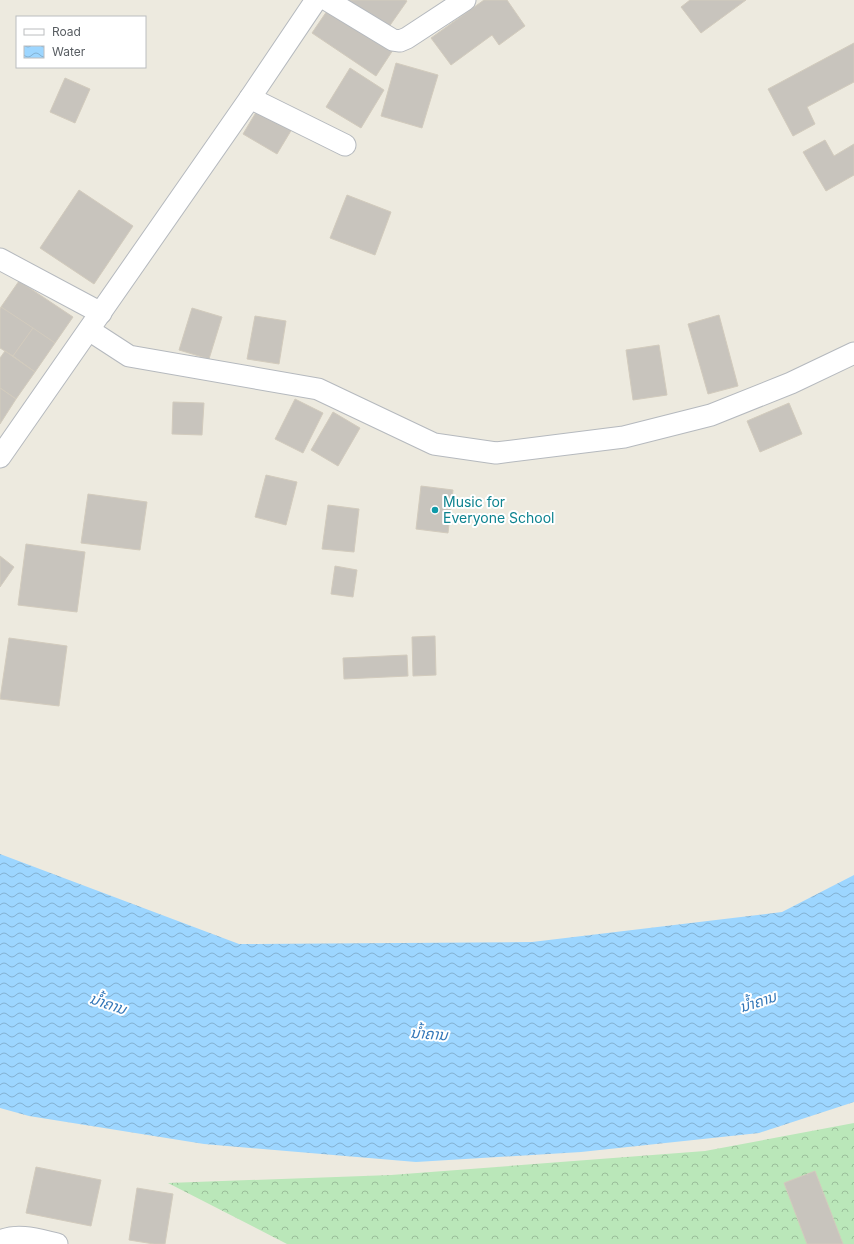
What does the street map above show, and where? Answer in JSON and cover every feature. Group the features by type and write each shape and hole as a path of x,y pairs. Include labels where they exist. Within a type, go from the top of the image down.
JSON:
{"street":[{"path":"0,457 250,98 316,0"},
{"path":"327,0 394,40 400,41 465,0"},
{"path":"250,98 345,145"},
{"path":"0,259 95,322 129,356 318,389 434,444 496,453 624,437 711,415 791,383 854,353"},
{"path":"0,1241 4,1239 26,1237 57,1244"}],"green space":[{"path":"854,1123 854,1244 287,1244 168,1183 391,1175 705,1151"}],"water":[{"name":"ນ້ຳຄານ","path":"0,854 239,944 532,942 782,912 854,875 854,1102 759,1133 581,1152 416,1162 204,1144 29,1116 0,1108"}],"building":[{"path":"339,0 405,0 407,1 386,31"},
{"path":"484,0 507,0 525,26 499,45 492,35 451,65 431,38"},
{"path":"690,0 746,0 701,33 681,7"},
{"path":"329,8 393,50 376,76 312,33"},
{"path":"854,43 854,82 807,107 815,124 793,136 768,89"},
{"path":"396,63 438,75 422,128 381,116"},
{"path":"350,68 384,90 361,128 326,107"},
{"path":"65,78 90,89 75,123 50,112"},
{"path":"258,109 292,129 277,154 243,134"},
{"path":"825,140 834,156 854,144 854,175 826,191 803,152"},
{"path":"79,190 133,226 94,284 40,248"},
{"path":"347,195 391,212 375,255 330,238"},
{"path":"19,281 73,317 55,343 1,307"},
{"path":"1,307 33,328 13,356 0,348"},
{"path":"192,308 222,317 209,359 179,350"},
{"path":"719,315 738,386 708,394 688,324"},
{"path":"255,316 286,321 279,364 247,359"},
{"path":"33,328 55,343 35,372 13,356"},
{"path":"659,345 667,395 633,400 626,350"},
{"path":"5,351 35,372 16,399 0,388 0,358"},
{"path":"0,388 16,399 0,424"},
{"path":"295,399 323,413 303,453 275,439"},
{"path":"173,402 204,403 202,435 172,434"},
{"path":"789,403 802,434 760,452 747,421"},
{"path":"333,412 360,428 338,466 311,450"},
{"path":"266,475 297,482 286,525 255,517"},
{"name":"Music for Everyone School","path":"421,486 453,490 448,533 416,529"},
{"path":"88,494 147,502 140,550 81,543"},
{"path":"328,505 359,509 354,552 322,549"},
{"path":"26,544 85,552 77,612 18,605"},
{"path":"0,556 14,567 0,587"},
{"path":"335,566 357,570 353,597 331,594"},
{"path":"435,636 436,675 413,676 412,637"},
{"path":"9,638 67,646 59,706 0,699"},
{"path":"407,655 408,676 344,679 343,658"},
{"path":"36,1167 101,1180 91,1226 26,1213"},
{"path":"815,1171 843,1244 807,1244 784,1183"},
{"path":"137,1188 173,1194 165,1244 154,1244 129,1240"}],"place":[{"name":"Music for Everyone School","path":"435,510"}]}
